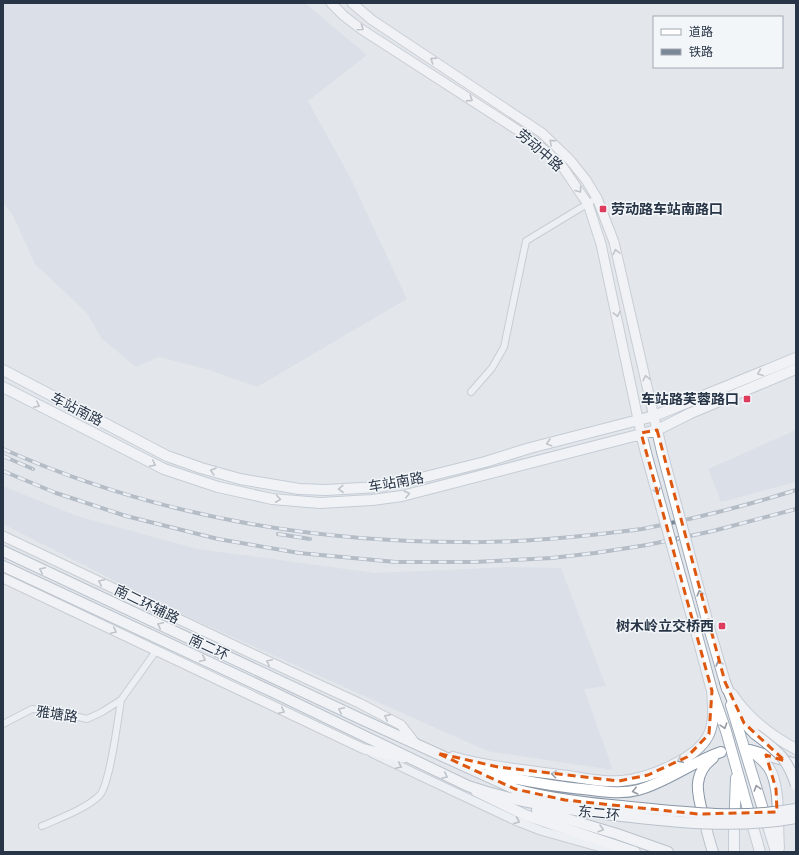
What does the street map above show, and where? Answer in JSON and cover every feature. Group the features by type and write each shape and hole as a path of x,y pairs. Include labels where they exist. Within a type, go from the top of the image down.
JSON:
{"main road":[{"name":"劳动中路","path":"331,3 344,16 361,29 506,122 537,144 560,163 588,204 601,244 646,453 712,692"},
{"name":"劳动中路","path":"352,3 372,20 542,133 570,160 586,180 597,198 614,242 662,452 725,682"},
{"name":"车站南路","path":"3,370 167,456 201,468 240,479 299,489 353,489 401,482 448,472 654,416 796,358"},
{"name":"车站南路","path":"3,387 164,469 238,492 296,502 347,502 402,496 657,430 691,413 796,368"},
{"name":"南二环辅路","path":"3,536 359,703 401,725 415,743"},
{"name":"南二环","path":"3,551 415,743"},
{"name":"南二环","path":"3,566 275,692 410,759"},
{"path":"3,578 364,749 410,759"},
{"path":"725,682 738,714 744,723 755,734 778,751 786,761 793,774 796,785"},
{"path":"725,682 746,712 754,720 782,741 796,749"},
{"path":"725,682 776,852"},
{"path":"437,753 498,768 619,781 648,775 680,760 695,750 709,734 712,723 712,692"},
{"path":"712,692 726,731 760,852"},
{"name":"东二环","path":"415,743 471,770 515,789 535,795 589,803 722,815 764,813 796,809"},
{"path":"780,852 776,789 770,770 763,760 750,750 796,764"},
{"path":"471,770 546,785 622,793 631,792 646,787 721,752 707,763 701,772 698,782 698,794 713,852"},
{"name":"东二环","path":"410,759 468,786 511,799 570,810 702,823 745,824 796,818"},
{"path":"734,852 736,768"},
{"path":"468,786 524,815 634,852"},
{"path":"511,799 540,811 617,834 668,852"}],"street":[{"path":"471,392 492,368 504,347 526,241 597,198"},
{"name":"雅塘路","path":"3,724 32,709 50,710 87,718 102,712 121,700 156,651"},
{"path":"42,826 91,803 101,795 106,783 121,700"},
{"path":"364,749 516,821 542,831 617,852"}],"highlighted area":[{"path":"657,430 725,682 744,723 785,761 766,755 776,789 777,812 698,814 565,800 515,789 437,753 498,767 619,781 648,775 687,757 709,734 712,691 641,433"}],"shaded area":[{"path":"4,3 305,3 367,55 308,101 350,177 407,299 257,387 209,370 159,357 136,367 101,338 87,313 35,264 12,214 3,203"},
{"path":"796,430 796,482 721,502 708,469"},
{"path":"3,486 77,516 198,549 375,573 510,567 561,568 606,686 584,689 613,770 487,751 172,610 3,524"}],"railway":[{"path":"3,449 114,491 171,507 228,520 286,529 404,541 515,541 567,538 637,530 719,512 796,490"},
{"path":"3,456 33,469"},
{"path":"3,471 56,493 126,516 218,539 299,553 396,562 474,562 552,558 595,553 647,545 713,531 796,509"},
{"path":"278,534 310,539"}],"place":[{"name":"劳动路车站南路口","path":"603,209"},
{"name":"车站路芙蓉路口","path":"747,399"},
{"name":"树木岭立交桥西","path":"722,626"}]}
